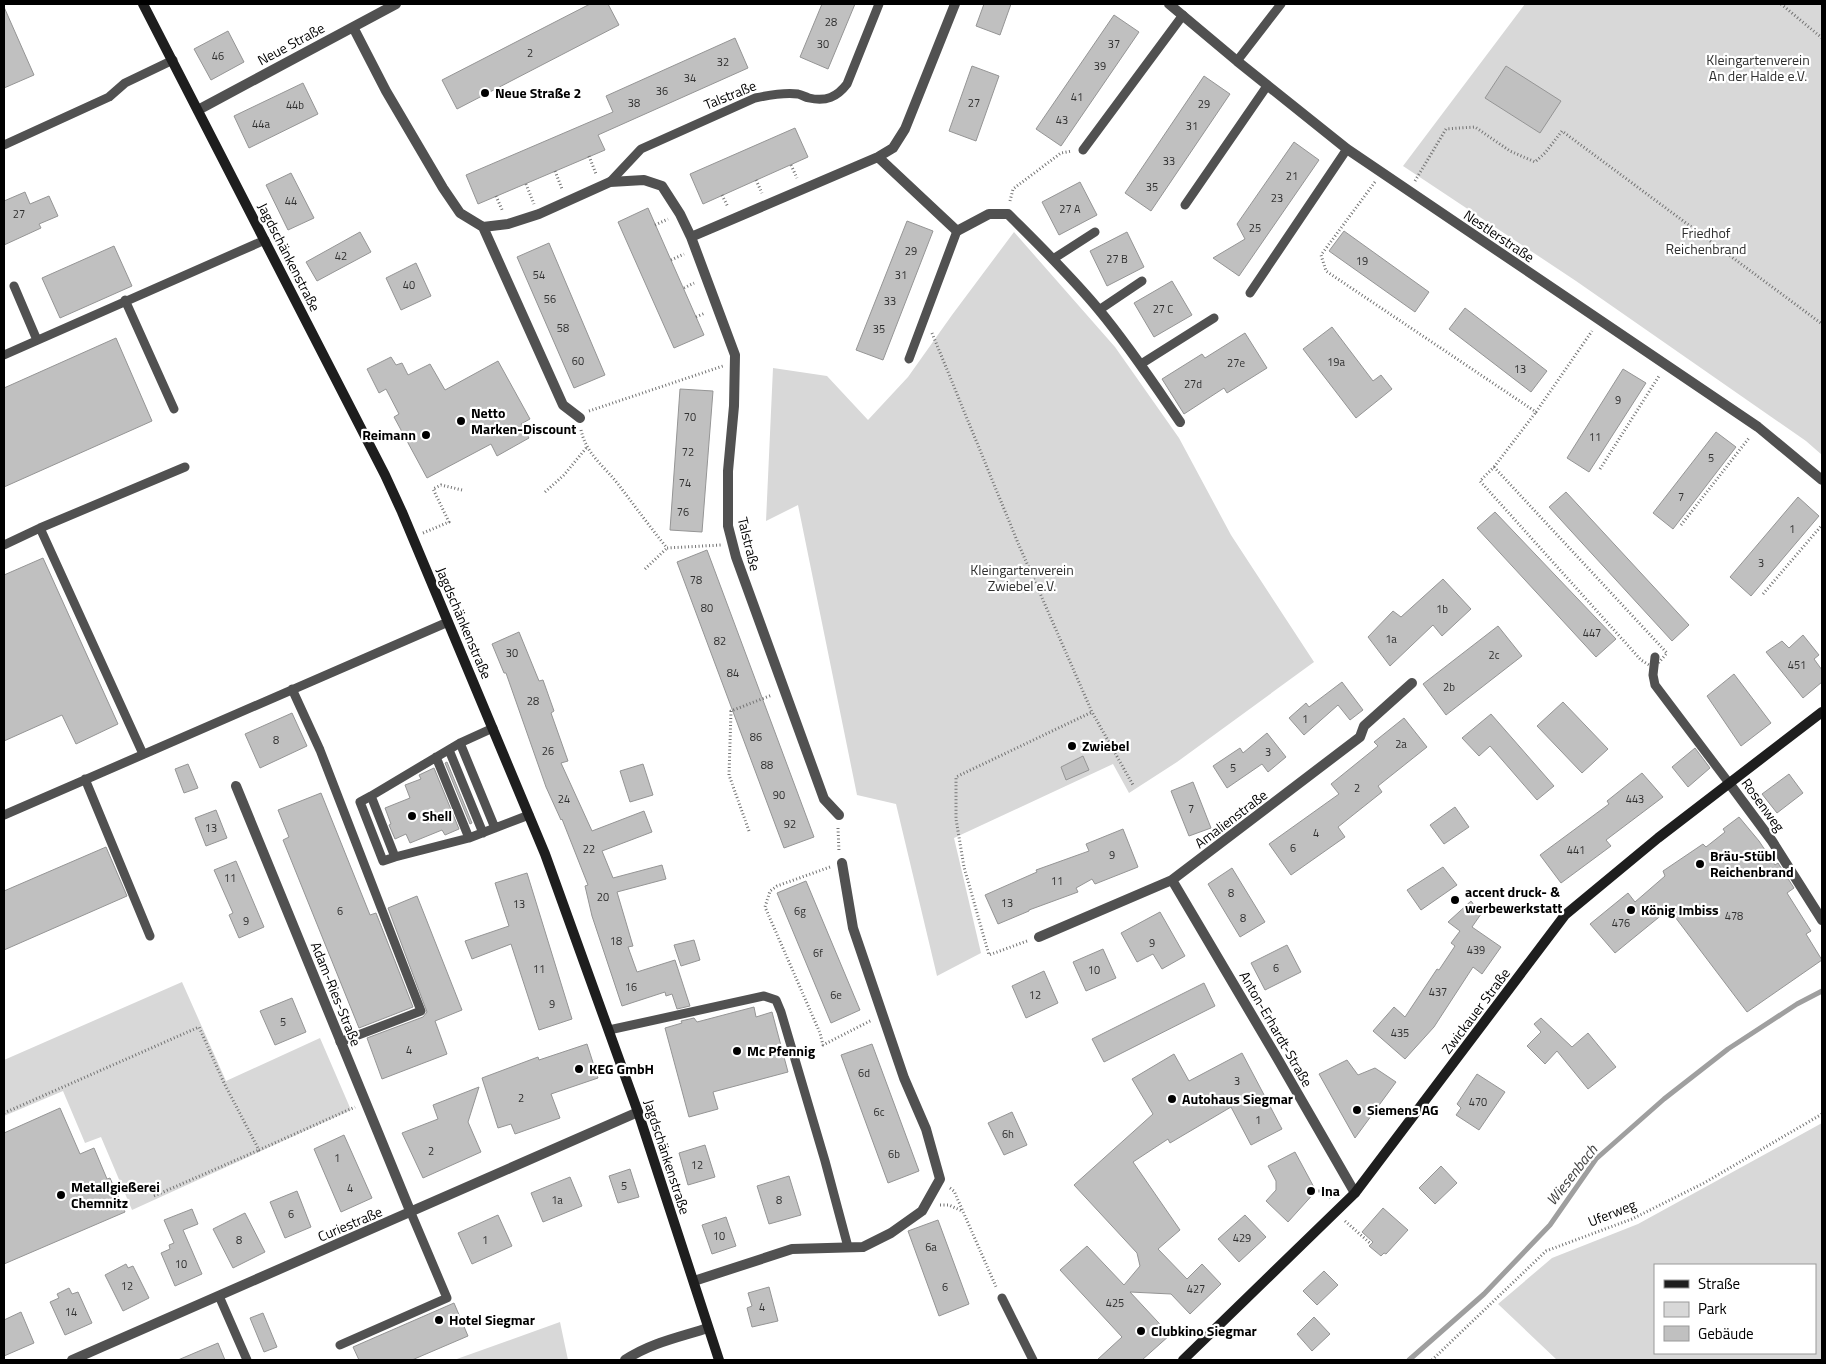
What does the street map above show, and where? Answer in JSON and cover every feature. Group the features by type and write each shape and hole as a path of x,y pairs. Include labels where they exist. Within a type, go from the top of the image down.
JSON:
{"main road":[{"name":"Jagdschänkenstraße","path":"144,4 385,474 413,537 545,854 638,1112 719,1360"},
{"name":"Zwickauer Straße","path":"1183,1360 1355,1194 1565,915 1617,871 1822,712"}],"street":[{"name":"Neue Straße","path":"198,110 396,4"},
{"path":"691,237 878,157 893,148 905,129 955,4"},
{"name":"Nestlerstraße","path":"1169,4 1267,86 1347,149 1758,427 1822,480"},
{"path":"353,27 386,91 443,188 460,212 483,227 563,405 580,418"},
{"path":"878,157 957,231 989,214 1008,214 1053,259 1099,310 1141,364 1180,422"},
{"name":"Talstraße","path":"483,227 508,224 539,214 605,184 644,180 662,186 680,214 691,237 735,355 734,406 728,471 728,526 732,544 824,798 839,815"},
{"name":"Amalienstraße","path":"1039,937 1172,880 1360,737 1364,726 1412,683"},
{"name":"Rosenweg","path":"1729,783 1772,841 1822,920"},
{"name":"Adam-Ries-Straße","path":"236,786 411,1212"},
{"path":"694,1281 792,1249 863,1248 892,1233 922,1212 940,1179 926,1129 904,1078 853,928 842,863"},
{"name":"Anton-Erhardt-Straße","path":"1172,880 1281,1064 1355,1194"},
{"name":"Curiestraße","path":"72,1360 638,1112"},
{"path":"625,1360 635,1353 656,1344 708,1328"}],"lane":[{"name":"Talstraße","path":"605,184 641,149 755,98 773,94 798,94 827,100 840,93 847,84 880,4"},
{"path":"1237,61 1281,4"},
{"path":"1083,150 1183,15"},
{"path":"4,145 109,97 125,83 172,60"},
{"path":"1185,205 1267,86"},
{"path":"1250,293 1347,149"},
{"path":"909,359 957,231"},
{"path":"1053,259 1095,232"},
{"path":"4,355 125,300 265,240"},
{"path":"1099,310 1142,281"},
{"path":"14,286 36,340"},
{"path":"125,300 174,410"},
{"path":"1141,364 1214,318"},
{"path":"4,544 185,467"},
{"path":"40,528 143,754"},
{"path":"4,815 448,622"},
{"path":"1655,657 1653,675 1655,685 1729,783"},
{"path":"292,689 320,750 421,1011 340,1042"},
{"path":"492,728 460,743 360,802 383,861 470,838 529,815"},
{"path":"460,743 495,828"},
{"path":"449,750 483,833"},
{"path":"436,757 470,838"},
{"path":"85,780 150,936"},
{"path":"371,796 395,857"},
{"path":"609,1030 764,996 776,1000 822,1152 848,1247"},
{"path":"340,1345 447,1298 411,1212"},
{"path":"219,1296 246,1360"},
{"path":"1002,1298 1033,1360"}],"path":[{"path":"1783,4 1822,38"},
{"path":"1409,192 1446,129 1475,127 1510,151 1534,162 1545,153 1562,131 1822,324"},
{"path":"1008,214 1013,189 1061,153 1083,150"},
{"path":"589,156 605,184"},
{"path":"791,165 798,179"},
{"path":"554,171 567,201"},
{"path":"1382,173 1321,255 1326,271 1536,412"},
{"path":"756,180 759,186"},
{"path":"526,184 539,214"},
{"path":"722,195 725,201"},
{"path":"925,316 1018,543 1092,712 1132,785"},
{"path":"1600,320 1536,412 1494,467 1480,481 1641,660"},
{"path":"667,548 616,481 592,456 582,432 580,418 590,410 735,362"},
{"path":"1600,469 1666,366"},
{"path":"1681,525 1758,427"},
{"path":"545,492 564,475 587,447"},
{"path":"1494,467 1655,640"},
{"path":"413,537 449,522 433,489 441,485 462,490"},
{"path":"1763,594 1822,524"},
{"path":"645,569 667,548 732,544"},
{"path":"749,831 729,775 731,711 785,690"},
{"path":"1039,937 988,955 964,867 956,819 956,777 1092,712"},
{"path":"842,863 777,886 770,891 765,907 820,1033 823,1045 855,1028"},
{"path":"4,1113 199,1027 224,1082 259,1150"},
{"path":"154,1196 365,1102"},
{"name":"Uferweg","path":"1432,1360 1546,1250 1640,1215 1704,1183 1822,1114"},
{"path":"940,1179 954,1191 1002,1298"},
{"path":"1315,1191 1323,1191"},
{"path":"924,1208 949,1205 963,1211"},
{"path":"1335,1212 1371,1244"}],"green space":[{"name":"Friedhof Reichenbrand","path":"1525,4 1822,4 1822,455 1806,441 1576,281 1403,166"},
{"name":"Kleingartenverein Zwiebel e.V.","path":"1014,232 1115,347 1179,438 1231,535 1314,662 1177,762 1129,793 1113,764 954,838 981,953 937,976 896,804 857,795 798,505 766,521 773,368 827,376 868,420 908,377"},
{"path":"182,982 226,1081 320,1038 351,1110 132,1210 101,1137 85,1143 63,1091 4,1116 4,1060"},
{"path":"1822,1123 1822,1360 1557,1360 1498,1304 1552,1258 1638,1224"},
{"path":"560,1322 568,1360 454,1360"}],"building":[{"path":"590,4 608,4 619,25 457,109 442,80"},
{"path":"822,4 855,4 828,69 800,57"},
{"path":"984,4 1011,4 1000,35 976,26"},
{"path":"4,7 34,75 4,88"},
{"path":"1114,15 1139,32 1061,146 1036,129"},
{"path":"228,31 244,62 211,80 194,49"},
{"path":"735,38 748,68 598,135 605,150 478,204 466,175 613,112 606,96"},
{"path":"972,66 999,76 976,141 949,131"},
{"path":"1506,66 1561,101 1540,133 1485,98"},
{"path":"1204,76 1230,94 1151,211 1125,193"},
{"path":"303,83 318,114 249,148 234,116"},
{"path":"795,128 808,157 703,204 690,174"},
{"path":"1294,142 1319,160 1239,276 1213,258 1245,239 1237,224"},
{"path":"291,173 314,218 288,230 266,185"},
{"path":"1080,182 1097,215 1059,235 1042,202"},
{"path":"25,192 30,204 49,196 58,216 39,224 41,228 4,245 4,201"},
{"path":"648,208 704,335 674,348 618,222"},
{"path":"907,221 933,231 883,360 856,350"},
{"path":"1344,231 1429,292 1415,312 1329,251"},
{"path":"360,232 371,252 317,281 306,262"},
{"path":"1127,232 1144,267 1107,286 1090,251"},
{"path":"549,243 605,375 574,388 517,257"},
{"path":"114,246 132,286 60,318 42,278"},
{"path":"416,263 431,296 401,310 386,278"},
{"path":"1172,281 1192,315 1154,337 1134,303"},
{"path":"1465,308 1547,371 1531,392 1449,329"},
{"path":"1332,327 1373,381 1381,375 1392,389 1356,418 1303,349"},
{"path":"1245,333 1267,368 1227,393 1224,388 1184,414 1162,379 1202,354 1205,358"},
{"path":"116,338 152,421 4,487 4,388"},
{"name":"Netto Marken-Discount","path":"391,357 396,365 402,363 408,375 430,364 445,390 498,361 530,419 521,424 529,438 497,456 491,444 427,478 394,417 399,414 386,389 379,393 367,369"},
{"path":"1623,369 1646,383 1589,472 1567,458"},
{"path":"680,389 713,391 702,532 670,530"},
{"path":"1716,432 1736,447 1673,529 1653,513"},
{"path":"1566,492 1689,625 1672,641 1549,507"},
{"path":"1798,497 1819,516 1751,596 1730,577"},
{"path":"1495,512 1616,639 1596,657 1477,528"},
{"path":"707,550 814,837 784,848 677,562"},
{"path":"43,558 118,724 76,744 62,715 4,741 4,575"},
{"path":"1443,579 1471,609 1442,636 1433,625 1390,666 1368,637 1393,611 1401,617"},
{"path":"1498,626 1522,656 1446,715 1423,684"},
{"path":"519,632 539,681 543,680 554,711 551,713 568,761 561,763 592,831 644,811 652,832 602,851 613,878 662,865 666,879 617,892 633,946 628,947 637,972 675,960 690,1006 677,1009 672,994 666,996 665,992 622,1006 592,916 585,886 588,885 562,819 546,787 506,673 504,673 492,644"},
{"path":"1803,635 1819,655 1814,659 1822,670 1822,682 1803,698 1766,652 1782,641 1789,648"},
{"path":"1734,674 1771,723 1741,746 1707,696"},
{"path":"1342,682 1363,710 1350,720 1338,705 1304,735 1289,718 1306,703 1309,707"},
{"path":"1563,702 1608,749 1582,773 1537,726"},
{"path":"292,713 307,746 260,768 245,734"},
{"path":"1491,714 1554,786 1537,800 1490,746 1479,756 1462,738"},
{"path":"1404,718 1427,747 1378,786 1382,792 1338,827 1345,837 1291,875 1269,844 1339,794 1331,784 1378,746 1374,742"},
{"path":"1267,733 1286,757 1268,772 1262,764 1227,788 1213,766 1240,748 1243,753"},
{"path":"1695,748 1710,768 1688,787 1672,767"},
{"path":"1083,756 1089,770 1066,780 1061,767"},
{"path":"447,762 472,823 470,824 445,763"},
{"path":"188,764 198,788 184,793 175,769"},
{"path":"643,764 653,795 630,802 620,771"},
{"name":"Shell","path":"434,768 459,829 445,835 442,830 410,843 406,834 395,839 385,808 410,798 405,785 421,779 419,775"},
{"path":"1642,773 1663,797 1606,840 1611,846 1561,883 1540,855 1609,804 1607,801"},
{"path":"1789,774 1803,793 1777,813 1762,794"},
{"path":"1193,782 1211,828 1189,836 1171,791"},
{"path":"321,793 370,915 376,913 413,1007 359,1028 283,840 289,837 278,810"},
{"path":"1455,807 1469,827 1444,844 1430,825"},
{"path":"216,810 227,838 206,846 195,818"},
{"path":"1739,817 1759,841 1775,865 1778,863 1794,888 1787,893 1811,931 1806,934 1822,960 1747,1012 1669,909 1615,953 1590,924 1628,893 1635,902 1665,876 1663,871 1703,844 1706,847 1725,832 1723,829"},
{"path":"1123,829 1138,867 1095,884 1092,879 1076,888 1078,892 998,924 985,895 1037,872 1036,870 1089,851 1086,844"},
{"path":"106,847 127,896 4,950 4,891"},
{"path":"236,861 264,927 239,938 229,915 233,913 214,870"},
{"path":"1443,867 1457,885 1421,910 1407,890"},
{"path":"1232,868 1265,922 1240,937 1208,884"},
{"path":"527,873 572,1019 539,1030 511,944 472,959 465,941 509,926 495,883"},
{"path":"806,881 860,1010 831,1023 777,893"},
{"path":"417,896 462,1010 435,1021 447,1054 382,1079 367,1038 423,1017 427,1012 388,908"},
{"path":"1471,901 1481,914 1472,927 1501,947 1482,974 1473,967 1434,1027 1405,1059 1373,1031 1394,1007 1405,1017 1455,946 1451,943 1460,931 1448,922"},
{"path":"1160,912 1185,956 1162,969 1153,954 1137,962 1121,933"},
{"path":"694,940 700,960 681,966 674,945"},
{"path":"1287,945 1301,972 1265,990 1251,963"},
{"path":"1103,949 1116,978 1086,991 1073,962"},
{"path":"1044,971 1058,1003 1026,1018 1012,986"},
{"path":"1204,983 1215,1006 1104,1062 1092,1039"},
{"path":"292,998 306,1032 275,1045 260,1011"},
{"path":"754,1007 756,1017 772,1012 788,1072 713,1092 718,1109 689,1117 665,1028 682,1023 681,1021 694,1018 697,1022"},
{"path":"1541,1018 1572,1047 1588,1033 1616,1067 1588,1089 1557,1051 1545,1064 1527,1046 1541,1032 1534,1024"},
{"path":"587,1044 598,1078 551,1094 560,1118 515,1134 511,1124 498,1128 482,1078 538,1057 539,1060"},
{"path":"872,1044 919,1171 888,1183 841,1055"},
{"path":"1242,1053 1282,1129 1251,1145 1231,1107 1170,1143 1168,1139 1133,1162 1180,1230 1158,1249 1187,1279 1202,1264 1221,1284 1190,1314 1171,1294 1130,1292 1170,1335 1142,1360 1097,1360 1122,1337 1060,1270 1087,1246 1124,1285 1140,1266 1137,1253 1074,1185 1153,1114 1132,1079 1174,1054 1189,1081"},
{"name":"Siemens AG","path":"1347,1060 1358,1075 1375,1068 1396,1082 1355,1138 1319,1074"},
{"path":"1477,1074 1505,1092 1479,1130 1456,1115 1461,1108 1457,1104"},
{"path":"479,1087 468,1122 481,1152 423,1178 402,1133 438,1119 433,1105"},
{"name":"Metallgießerei Chemnitz","path":"60,1108 80,1154 94,1148 107,1179 110,1178 125,1212 4,1264 4,1133"},
{"path":"1012,1112 1027,1145 1004,1155 988,1123"},
{"path":"344,1135 372,1198 341,1212 314,1149"},
{"path":"705,1145 715,1177 688,1185 679,1153"},
{"path":"1295,1152 1316,1191 1288,1222 1266,1201 1276,1190 1276,1181 1268,1166"},
{"path":"1441,1166 1457,1183 1435,1204 1419,1188"},
{"path":"630,1169 639,1197 618,1203 609,1176"},
{"path":"789,1176 801,1215 769,1224 757,1186"},
{"path":"570,1177 582,1206 543,1222 531,1193"},
{"path":"297,1191 311,1227 285,1238 270,1202"},
{"path":"1383,1208 1408,1230 1386,1254 1384,1253 1381,1256 1369,1246 1373,1242 1362,1232"},
{"path":"192,1209 198,1224 183,1230 202,1274 175,1286 161,1253 170,1249 169,1245 174,1243 164,1220"},
{"path":"245,1213 265,1252 233,1268 213,1229"},
{"path":"498,1215 512,1246 472,1264 458,1233"},
{"path":"1245,1215 1266,1237 1239,1262 1218,1239"},
{"path":"726,1217 736,1246 712,1254 702,1225"},
{"path":"938,1220 969,1304 939,1316 908,1231"},
{"path":"126,1264 128,1268 133,1266 149,1298 123,1311 105,1275"},
{"path":"1324,1271 1338,1285 1317,1305 1303,1291"},
{"path":"769,1287 778,1321 752,1327 747,1308 752,1306 748,1293"},
{"path":"69,1288 72,1294 78,1292 92,1323 65,1335 50,1302 59,1298 57,1294"},
{"name":"Hotel Siegmar","path":"454,1303 468,1336 412,1360 359,1360 353,1347"},
{"path":"21,1312 34,1343 4,1356 4,1320"},
{"path":"263,1313 277,1347 264,1352 250,1318"},
{"path":"1314,1317 1330,1334 1312,1351 1297,1334"},
{"path":"218,1343 225,1360 178,1360"}],"waterway":[{"name":"Wiesenbach","path":"1409,1360 1484,1294 1550,1225 1596,1159 1664,1099 1728,1049 1797,1004 1822,991"}],"place":[{"name":"Neue Straße 2","path":"485,93"},
{"name":"Netto Marken-Discount","path":"461,421"},
{"name":"Reimann","path":"426,435"},
{"name":"Zwiebel","path":"1072,746"},
{"name":"Shell","path":"412,816"},
{"name":"Bräu-Stübl Reichenbrand","path":"1700,864"},
{"name":"accent druck- & werbewerkstatt","path":"1455,900"},
{"name":"König Imbiss","path":"1631,910"},
{"name":"Mc Pfennig","path":"737,1051"},
{"name":"KEG GmbH","path":"579,1069"},
{"name":"Autohaus Siegmar","path":"1172,1099"},
{"name":"Siemens AG","path":"1357,1110"},
{"name":"Ina","path":"1311,1191"},
{"name":"Metallgießerei Chemnitz","path":"61,1195"},
{"name":"Hotel Siegmar","path":"439,1320"},
{"name":"Clubkino Siegmar","path":"1141,1331"}],"park label":[{"name":"Kleingartenverein An der Halde e.V.","path":"1758,68"}]}
